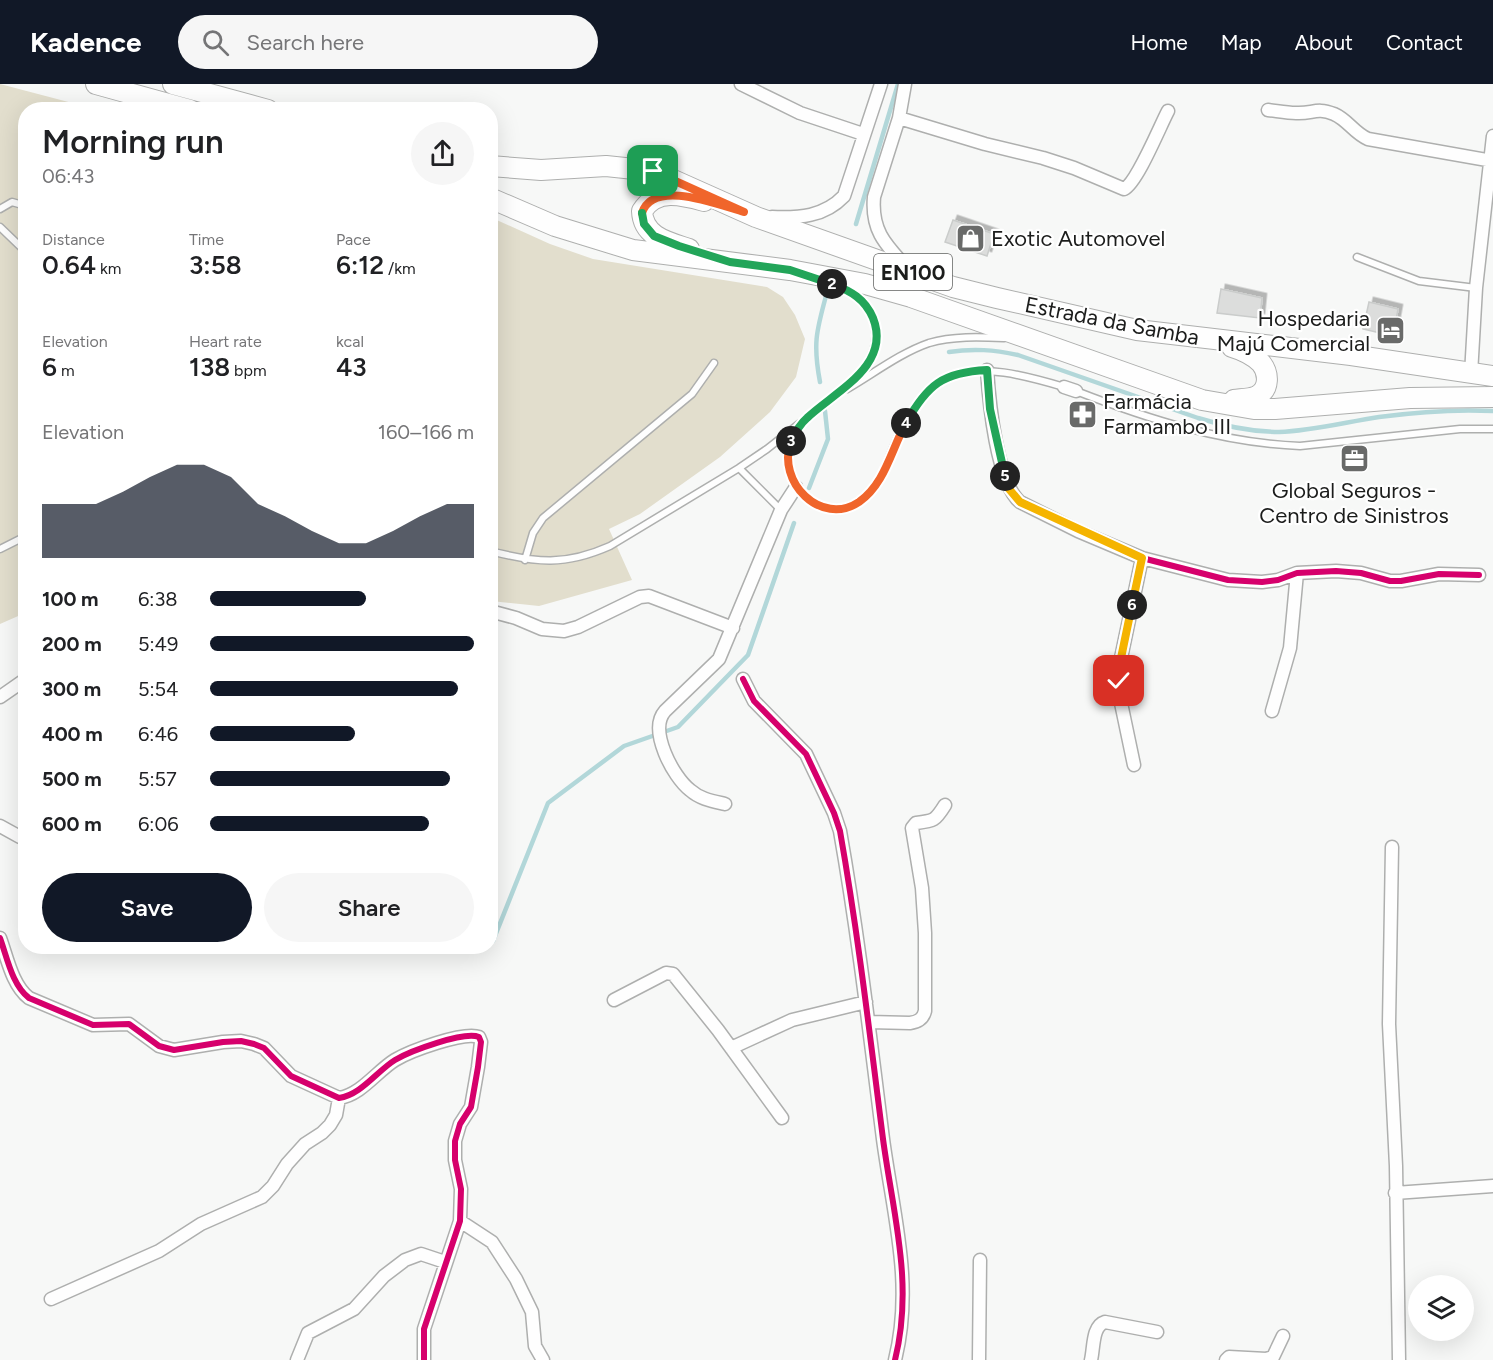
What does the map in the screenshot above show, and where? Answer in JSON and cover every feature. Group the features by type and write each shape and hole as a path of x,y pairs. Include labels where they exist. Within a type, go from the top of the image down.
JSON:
{"main road":[{"path":"96,84 161,102"},
{"path":"173,84 239,102"},
{"name":"EN100","path":"498,167 541,170 606,166 653,171 750,214"},
{"path":"730,262 654,236 644,224 642,211 652,199 666,195 696,199 750,214"},
{"name":"EN100","path":"498,201 555,226 633,250 730,262"},
{"name":"Estrada da Samba","path":"750,214 953,287 1101,323 1137,330 1352,355 1493,376"},
{"name":"Estrada da Samba","path":"730,262 790,270 911,297 1202,400 1254,409 1275,409 1410,398 1493,397"},
{"path":"1202,400 1258,396 1268,382 1266,371 1253,357 1212,340"}],"street":[{"path":"741,84 800,113 864,134"},
{"path":"750,214 808,216 824,212 836,205 844,196 880,84"},
{"path":"905,84 899,118 874,197 873,218 883,240 910,271"},
{"path":"1268,110 1299,114 1323,110 1337,116 1359,135 1368,139 1491,160"},
{"path":"899,118 1074,168 1124,189 1130,186 1134,179 1168,111"},
{"path":"1471,374 1476,288 1493,136"},
{"path":"987,370 993,424 1006,483 1012,495 1020,502 1042,513 1142,558 1228,580 1262,582 1278,580 1298,573 1336,571 1361,573 1390,581 1439,574 1479,575"},
{"path":"725,804 705,799 690,791 680,779 660,744 660,720 665,711 719,659 781,510 796,487"},
{"path":"1134,765 1121,703 1119,681 1121,658 1142,558"},
{"path":"1272,711 1290,648 1298,573"},
{"path":"498,613 542,629 564,631 578,627 640,597 649,596 733,627"},
{"path":"743,679 754,701 806,754 840,831 849,879 902,1260 904,1301 895,1360"},
{"path":"0,697 18,685"},
{"path":"869,1022 910,1023 919,1020 925,1011 925,933 922,888 912,828 916,823 937,818 945,805"},
{"path":"0,826 18,836"},
{"path":"1392,847 1389,1024 1396,1166 1400,1360"},
{"path":"0,938 17,985 29,998 93,1024 129,1024 159,1046 174,1050 232,1041 254,1044 264,1048 291,1076 339,1098 355,1092 395,1060 414,1051 467,1034 479,1036 481,1042 471,1107 460,1124 455,1141 455,1160 461,1189 460,1221 424,1329 424,1360"},
{"path":"614,1000 671,973 676,976 782,1118"},
{"path":"731,1048 792,1020 866,1002"},
{"path":"51,1299 159,1251 201,1224 262,1197 304,1144 330,1125 336,1114 339,1098"},
{"path":"1395,1193 1493,1186"},
{"path":"460,1221 492,1242 516,1279 532,1312 535,1346 543,1360"},
{"path":"297,1360 308,1333 354,1309 384,1276 405,1260 421,1254 445,1262"},
{"path":"979,1360 980,1260"},
{"path":"1092,1360 1097,1329 1101,1323 1157,1332"},
{"path":"1226,1360 1229,1357 1266,1359 1273,1357 1283,1336"}],"lane":[{"path":"0,209 12,201 18,203"},
{"path":"0,227 18,244"},
{"path":"1357,257 1419,280 1476,288"},
{"name":"Estrada da Samba","path":"790,270 850,291 865,304 875,324 876,338 873,355 857,377 806,419 792,439 788,449 788,468 796,487"},
{"name":"Estrada da Samba","path":"828,401 908,352 936,342 959,338 998,338 1056,350"},
{"path":"525,560 533,533 543,518 692,394 714,363"},
{"path":"796,487 807,498 821,506 846,507 857,503 878,484 901,432 912,411 924,396 948,376 964,371 987,370 1023,375 1177,426 1211,435 1274,445 1300,446 1460,429 1493,429"},
{"path":"498,554 547,562 568,561 590,555 610,546 740,468 806,419"},
{"path":"740,468 781,510"},
{"path":"0,549 18,540"}],"shaded area":[{"path":"0,84 68,102 18,102 18,616 0,624"},
{"path":"498,221 550,244 593,259 767,287 783,297 795,315 805,339 796,377 770,412 720,457 640,514 609,529 632,580 539,606 498,602"}],"building":[{"name":"Exotic Automovel","path":"953,220 994,234 987,256 945,242"},
{"path":"1221,289 1262,298 1260,318 1217,313"},
{"path":"1369,302 1398,309 1393,336 1363,329"}],"waterway":[{"path":"856,224 898,84"},
{"path":"820,382 817,339 826,296"},
{"path":"949,352 984,350 1018,355 1198,418 1258,431 1304,430 1421,412 1493,411"},
{"path":"809,488 828,439 825,411"},
{"path":"498,928 548,803 624,746 678,727 748,655 794,523"}],"cycle path":[{"path":"987,370 992,420 1000,460 1005,478 1020,502 1078,531 1142,558 1228,580 1262,582 1278,580 1297,573 1336,571 1361,573 1390,581 1439,574 1479,575"},
{"path":"743,679 754,701 806,754 840,831 900,1249 903,1304 895,1360"},
{"path":"0,938 14,978 29,998 93,1025 129,1024 159,1046 174,1050 223,1042 241,1041 254,1044 264,1048 291,1076 339,1098 354,1092 395,1060 412,1052 450,1039 479,1037 481,1042 471,1107 460,1124 455,1141 455,1160 461,1189 460,1221 424,1329 424,1360"}],"place":[{"name":"Exotic Automovel","path":"970,238"},
{"name":"Hospedaria Majú Comercial","path":"1391,331"},
{"name":"Farmácia Farmambo III","path":"1082,414"},
{"name":"Global Seguros - Centro de Sinistros","path":"1354,458"}],"route":[{"path":"653,171 744,212 696,199 659,196 646,204 642,211 644,224 654,236 730,262 790,270 820,279 850,291 859,297 870,312 875,324 876,338 873,355 857,377 806,419 788,449 790,478 802,494 812,502 831,508 846,507 865,497 878,484 901,432 912,411 924,396 948,376 964,371 987,370 990,409 1006,483 1012,495 1020,502 1042,513 1142,558 1121,658 1119,681"}]}
